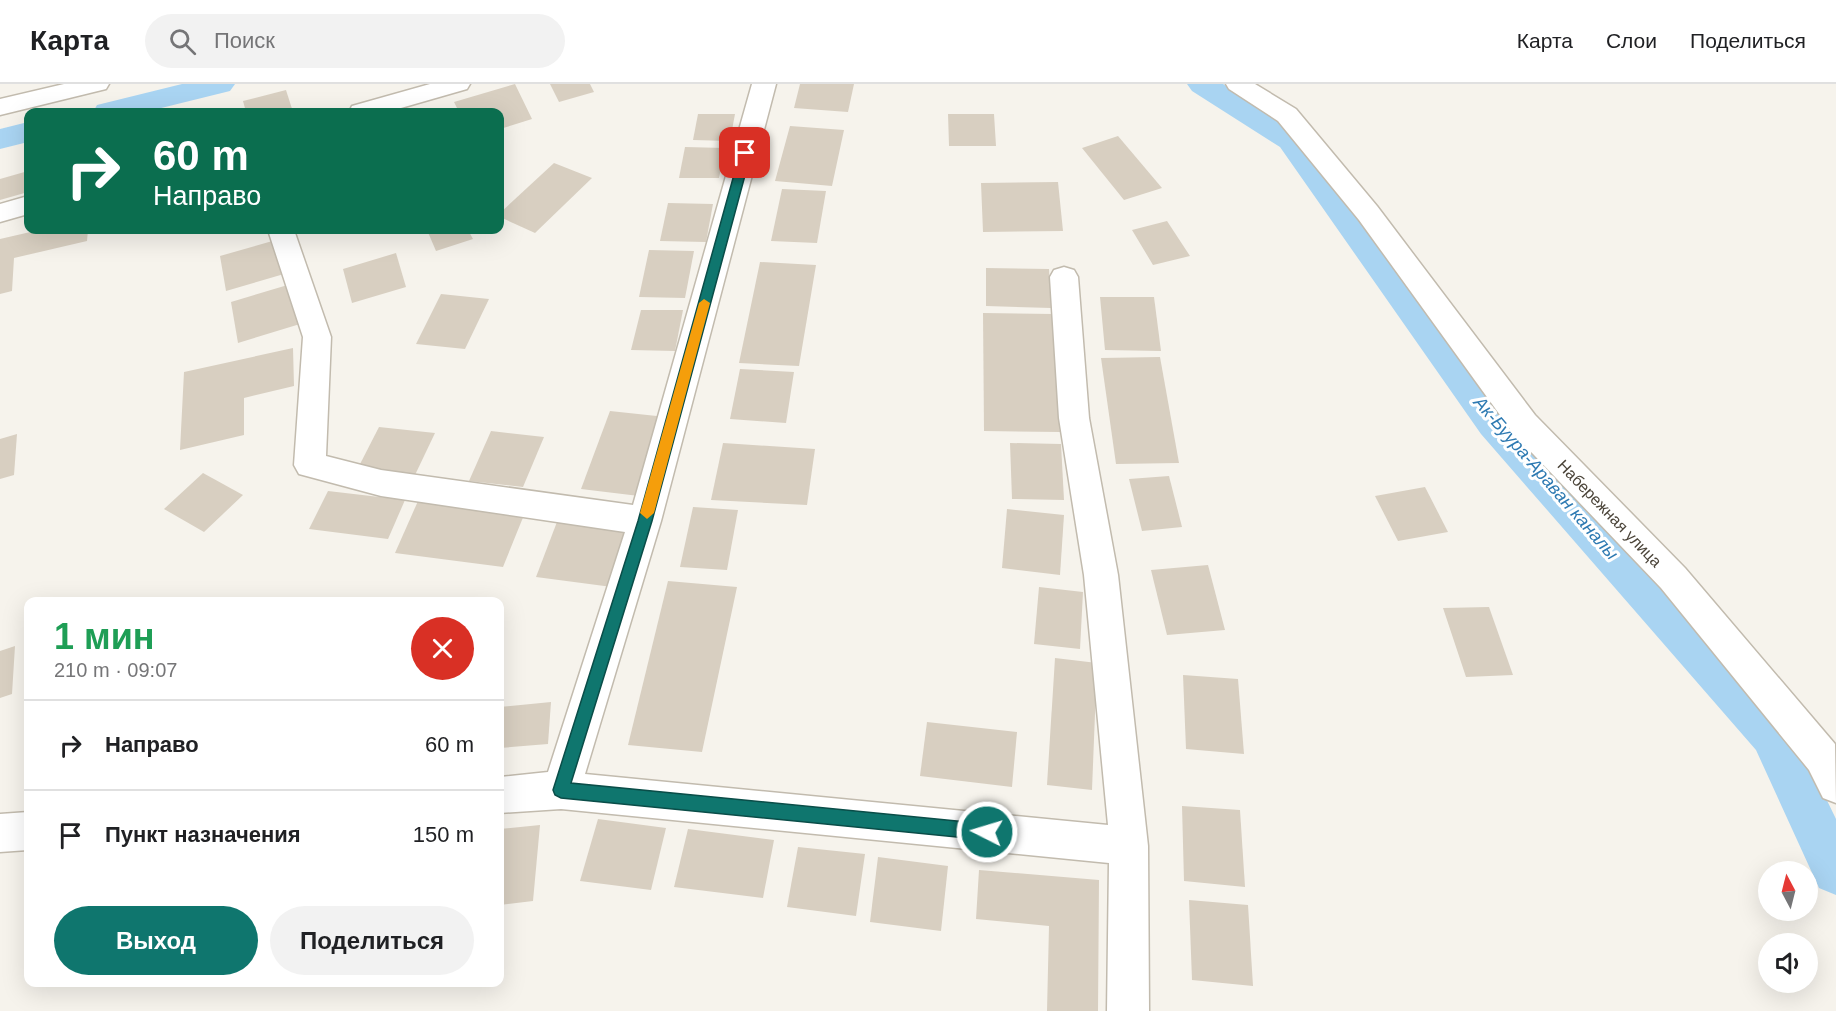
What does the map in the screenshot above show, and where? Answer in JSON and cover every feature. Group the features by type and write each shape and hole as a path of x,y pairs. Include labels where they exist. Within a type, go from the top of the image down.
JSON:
{"street":[{"path":"0,107 97,84"},
{"path":"375,108 458,84"},
{"path":"561,790 645,521 764,84"},
{"name":"Набережная улица","path":"1238,84 1287,115 1368,213 1524,424 1673,578 1822,757 1836,785"},
{"path":"0,213 24,206"},
{"path":"282,234 317,337 310,465 381,483 645,521"},
{"path":"1064,277 1074,418 1101,575 1129,846 1128,1011"},
{"path":"504,795 561,790 1129,846"},
{"path":"0,834 24,831"}],"building":[{"path":"515,84 532,119 504,128 504,108 457,108 454,102"},
{"path":"550,84 590,84 594,92 559,102"},
{"path":"800,84 854,84 848,112 794,108"},
{"path":"286,90 292,108 245,108 243,101"},
{"path":"698,114 735,114 730,141 693,140"},
{"path":"948,114 994,114 996,146 949,146"},
{"path":"790,126 844,130 832,186 775,181"},
{"path":"1118,136 1162,188 1124,200 1082,148"},
{"path":"685,147 725,148 719,178 679,178"},
{"path":"554,163 592,178 535,233 504,219 504,209"},
{"path":"24,172 24,193 0,200 0,179"},
{"path":"1058,182 1063,231 983,232 981,183"},
{"path":"782,189 826,191 817,243 771,241"},
{"path":"668,203 713,204 706,242 660,241"},
{"path":"1167,221 1190,256 1153,265 1132,230"},
{"path":"24,233 88,234 87,241 14,258 12,291 0,294 0,239"},
{"path":"429,234 470,234 473,239 436,251"},
{"path":"276,240 284,274 226,291 220,256"},
{"path":"649,250 694,251 685,298 639,297"},
{"path":"396,253 406,287 352,303 343,269"},
{"path":"760,262 816,265 799,366 739,363"},
{"path":"986,268 1049,269 1051,308 986,306"},
{"path":"291,284 300,324 238,343 231,302"},
{"path":"441,294 489,299 465,349 416,344"},
{"path":"1100,297 1154,297 1161,351 1105,350"},
{"path":"641,310 683,310 675,351 631,350"},
{"path":"983,313 1053,314 1060,432 984,431"},
{"path":"293,348 294,386 244,398 244,435 180,450 184,372"},
{"path":"1160,357 1179,463 1116,464 1101,358"},
{"path":"740,369 794,372 786,423 730,419"},
{"path":"610,411 666,417 639,496 581,489"},
{"path":"379,427 435,433 415,475 358,468"},
{"path":"491,431 544,437 523,487 469,481"},
{"path":"17,434 14,475 0,479 0,439"},
{"path":"723,443 815,449 807,505 711,500"},
{"path":"1010,443 1061,444 1064,500 1012,499"},
{"path":"203,473 243,495 204,532 164,509"},
{"path":"1169,476 1182,527 1142,531 1129,479"},
{"path":"1425,487 1448,532 1398,541 1375,496"},
{"path":"328,491 405,500 388,539 309,529"},
{"path":"418,501 524,515 503,567 395,553"},
{"path":"693,507 738,510 727,570 680,567"},
{"path":"1007,509 1064,515 1060,575 1002,568"},
{"path":"560,514 633,522 612,587 536,577"},
{"path":"1208,565 1225,630 1167,635 1151,570"},
{"path":"668,581 737,587 702,752 628,745"},
{"path":"1039,587 1083,592 1080,649 1034,644"},
{"path":"1489,607 1513,675 1466,677 1443,608"},
{"path":"15,646 12,694 0,698 0,651"},
{"path":"1055,658 1097,663 1092,790 1047,785"},
{"path":"1183,675 1238,679 1244,754 1186,749"},
{"path":"551,702 548,744 504,748 504,707"},
{"path":"927,722 1017,732 1012,787 920,776"},
{"path":"1182,806 1240,810 1245,887 1184,881"},
{"path":"598,819 666,828 651,890 580,881"},
{"path":"540,825 533,901 504,905 504,829"},
{"path":"688,829 774,840 763,898 674,887"},
{"path":"798,847 865,854 856,916 787,907"},
{"path":"878,857 948,866 941,931 870,922"},
{"path":"979,870 1099,880 1098,1011 1047,1011 1049,926 976,919"},
{"path":"1189,900 1248,905 1253,986 1192,980"}],"waterway":[{"name":"Ак-Буура-Араван каналы","path":"124,108 220,84"},
{"name":"Ак-Буура-Араван каналы","path":"1202,84 1291,140 1494,423 1772,735 1836,871"},
{"name":"Ак-Буура-Араван каналы","path":"0,139 24,133"}],"slow traffic":[{"path":"647,513 704,303"}],"route":[{"path":"745,153 645,521 561,790 987,832"}]}
